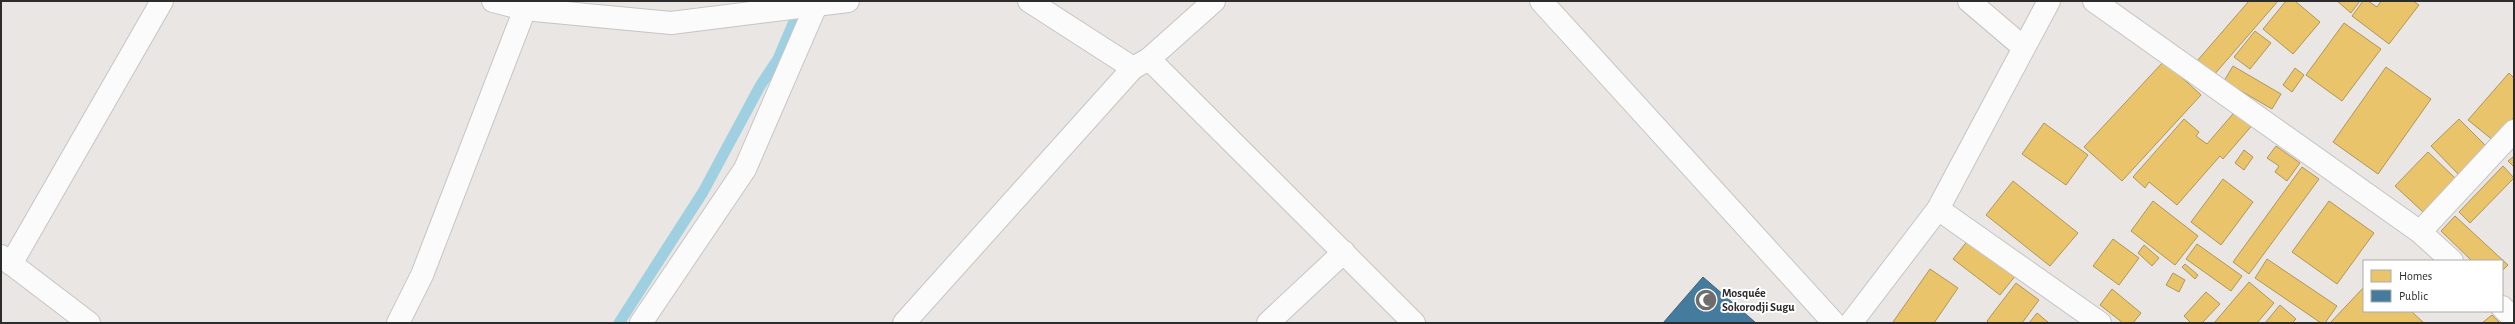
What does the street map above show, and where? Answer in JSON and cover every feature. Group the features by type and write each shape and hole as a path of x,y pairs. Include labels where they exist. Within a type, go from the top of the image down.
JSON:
{"street":[{"path":"89,323 6,260 162,1"},
{"path":"493,1 671,23 848,1"},
{"path":"1029,1 1141,64 1344,252 1414,323"},
{"path":"904,323 1141,64 1214,1"},
{"path":"1541,1 1834,323"},
{"path":"1970,1 2023,47"},
{"path":"1851,323 1938,210 2023,47 2049,1"},
{"path":"2094,1 2420,232 2451,260"},
{"path":"641,323 745,169 817,4"},
{"path":"398,323 422,275 526,5"},
{"path":"2420,232 2514,131"},
{"path":"1938,210 2100,323"},
{"path":"1268,323 1344,252"},
{"path":"2503,308 2514,318"}],"building: Homes":[{"path":"2249,1 2278,1 2213,76 2197,61"},
{"path":"2286,1 2295,1 2320,22 2293,54 2263,29"},
{"path":"2337,1 2360,1 2351,13"},
{"path":"2363,1 2368,1 2377,7 2381,1 2413,1 2419,5 2389,44 2352,16"},
{"path":"2344,23 2381,49 2342,101 2306,75"},
{"path":"2255,31 2271,43 2250,69 2234,57"},
{"path":"2164,61 2201,95 2122,181 2084,147"},
{"path":"2233,66 2281,94 2272,109 2224,81"},
{"path":"2386,67 2431,99 2378,174 2333,142"},
{"path":"2295,68 2304,75 2292,92 2283,85"},
{"path":"2509,73 2514,78 2514,117 2494,141 2468,120"},
{"path":"2238,108 2255,122 2223,159 2220,156 2177,205 2149,182 2145,188 2133,177 2184,119 2199,132 2196,136 2207,144"},
{"path":"2459,119 2487,147 2459,175 2431,146"},
{"path":"2044,123 2088,155 2066,185 2022,154"},
{"path":"2276,146 2300,163 2287,181 2275,172 2279,166 2267,158"},
{"path":"2244,150 2253,157 2244,170 2235,163"},
{"path":"2428,152 2455,178 2423,212 2395,186"},
{"path":"2514,156 2514,167 2508,161"},
{"path":"2503,166 2514,178 2470,223 2459,212"},
{"path":"2302,167 2319,179 2249,274 2233,262"},
{"path":"2223,179 2253,202 2221,245 2191,222"},
{"path":"2013,181 2078,233 2050,266 1986,215"},
{"path":"2153,201 2198,236 2175,265 2131,231"},
{"path":"2329,201 2374,233 2337,284 2292,252"},
{"path":"2455,216 2503,260 2471,260 2441,231"},
{"path":"1969,239 2016,275 2000,295 1953,259"},
{"path":"2113,239 2139,258 2119,285 2093,266"},
{"path":"2197,244 2242,276 2231,291 2186,259"},
{"path":"2144,245 2159,258 2152,266 2138,253"},
{"path":"2267,259 2337,306 2325,323 2321,323 2255,278"},
{"path":"2503,260 2508,265 2503,270"},
{"path":"2185,264 2198,275 2195,279 2182,267"},
{"path":"1930,269 1958,288 1934,323 1894,323 1893,322"},
{"path":"2173,273 2185,280 2179,292 2166,285"},
{"path":"2249,282 2274,303 2257,323 2214,323"},
{"path":"2016,283 2039,300 2022,323 1989,323 1987,321"},
{"path":"2363,288 2363,312 2412,312 2424,323 2330,323"},
{"path":"2112,289 2141,313 2133,323 2123,323 2100,305"},
{"path":"2206,292 2220,304 2202,323 2191,323 2184,316"},
{"path":"2280,305 2296,319 2292,323 2265,323"},
{"path":"2037,313 2049,323 2029,323"},
{"path":"2492,315 2500,323 2482,323"}],"building: Public":[{"name":"Mosquée Sokorodji Sugu","path":"1703,277 1756,323 1663,323"}],"waterway":[{"path":"619,323 703,192 760,86 778,59 801,5"}],"place":[{"name":"Mosquée Sokorodji Sugu","path":"1706,300"}]}
